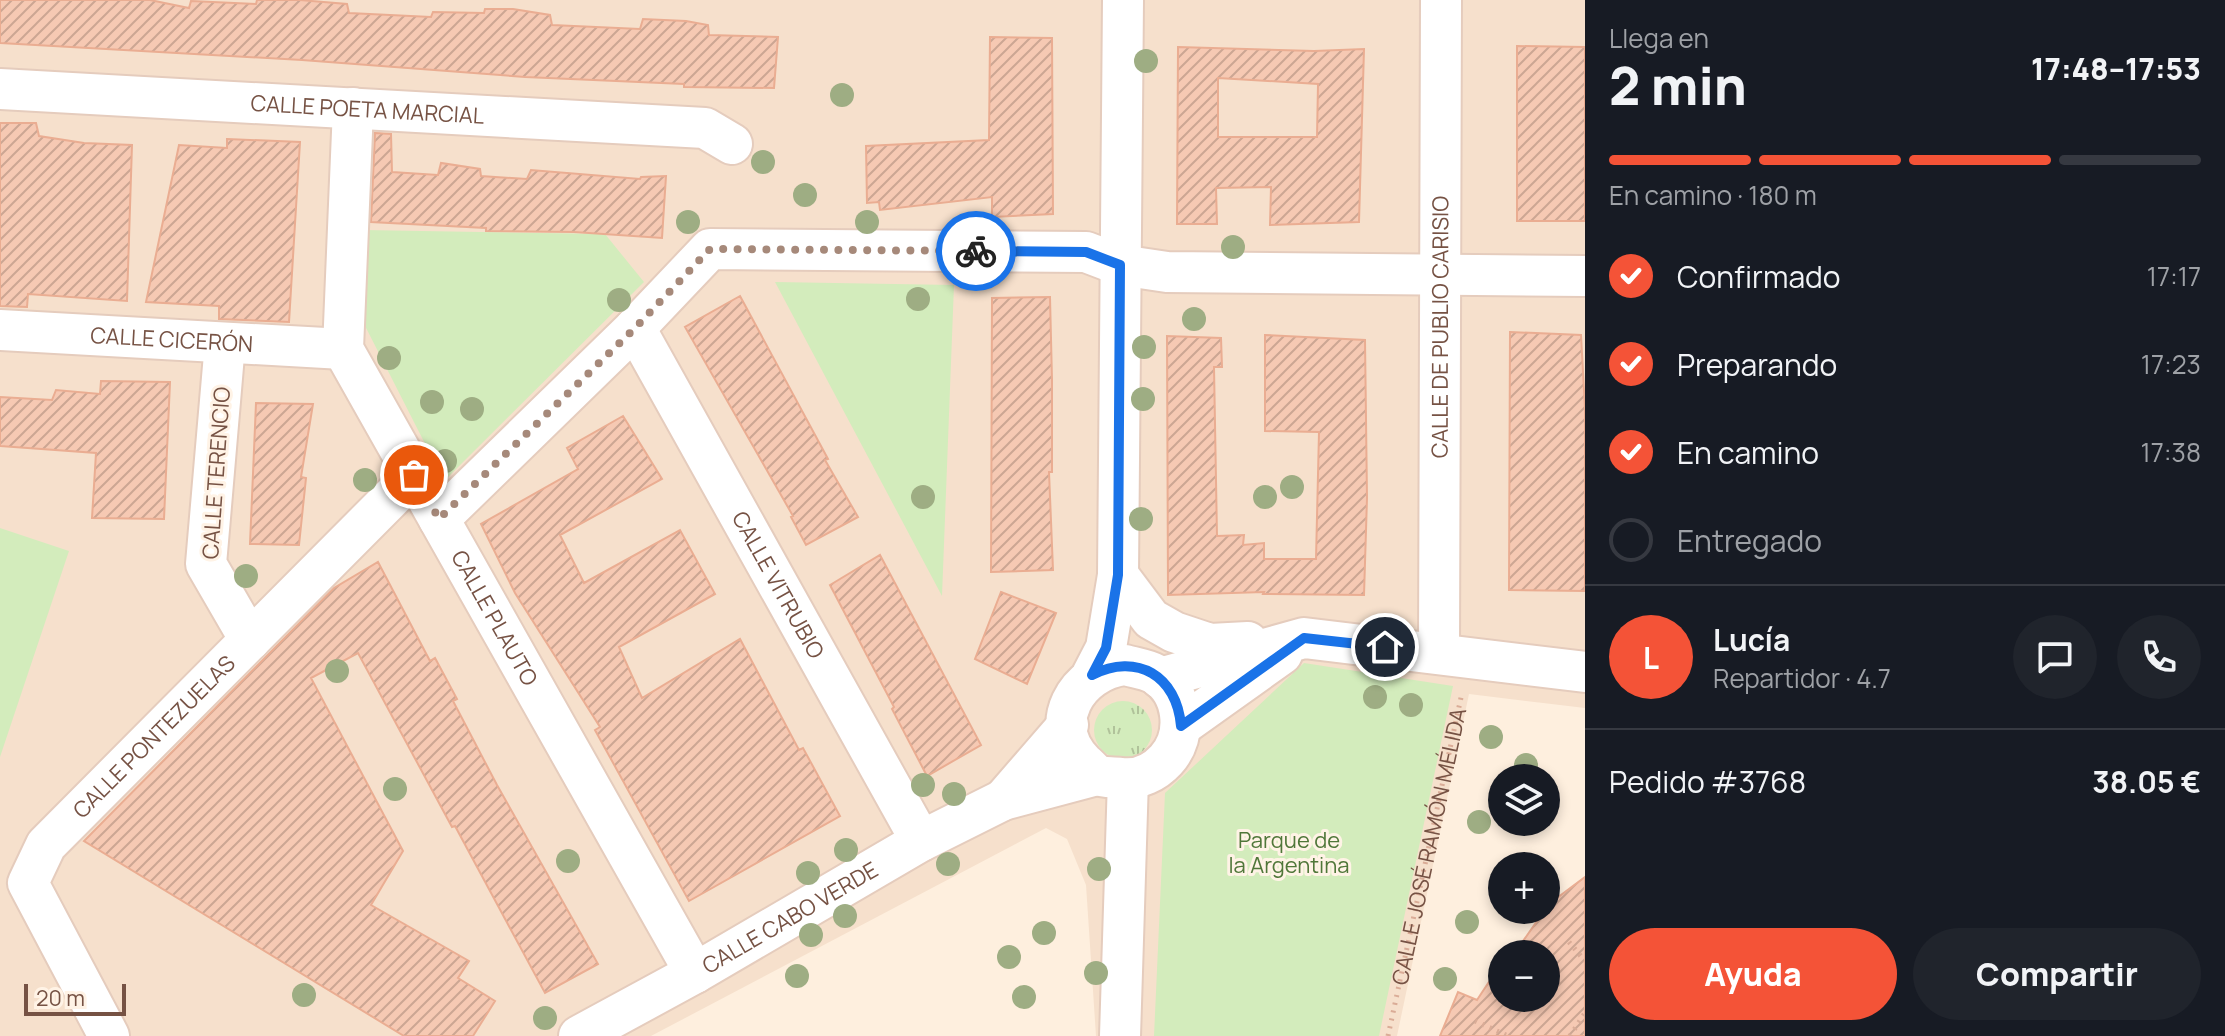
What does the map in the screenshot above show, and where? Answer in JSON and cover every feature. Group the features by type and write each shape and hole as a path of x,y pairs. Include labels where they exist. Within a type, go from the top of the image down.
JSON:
{"street":[{"path":"1092,675 1106,648 1118,575 1123,0"},
{"name":"CALLE DE PUBLIO CARISIO","path":"1441,0 1440,275 1454,655"},
{"name":"CALLE POETA MARCIAL","path":"0,89 705,128 732,144"},
{"path":"343,349 353,108"},
{"path":"439,519 635,328 710,249 1086,252 1120,265 1167,272 1585,276"},
{"name":"CALLE VITRUBIO","path":"635,328 921,841"},
{"name":"CALLE CICERÓN","path":"0,330 343,349"},
{"name":"CALLE TERENCIO","path":"225,343 206,564 250,640"},
{"name":"CALLE PLAUTO","path":"343,349 695,973"},
{"name":"CALLE PONTEZUELAS","path":"109,1036 28,883 46,845 414,475"},
{"path":"1118,575 1151,619 1174,632 1210,644 1304,638 1585,672"},
{"path":"1118,575 1156,675 1172,692 1180,708 1181,726 1178,742 1170,756 1158,767 1144,775 1113,777 1078,757 1071,742 1068,725 1070,706 1078,688 1092,675 1108,667 1125,665 1156,675 1304,638"},
{"path":"1181,726 1304,638"},
{"name":"CALLE CABO VERDE","path":"1003,800 1068,725"},
{"path":"1113,777 1120,1036"},
{"name":"CALLE CABO VERDE","path":"579,1036 695,973 921,841 1003,800 1113,777"}],"path":[{"name":"CALLE JOSÉ RAMÓN MÉLIDA","path":"1388,1036 1454,655"},
{"path":"1569,942 1585,961"},
{"path":"1570,1036 1585,1013"},
{"path":"1475,1021 1508,1036"}],"shaded area":[{"path":"0,0 1585,0 1585,708 1469,694 1397,1036 1096,1036 1086,885 1067,839 1046,828 651,1036 0,1036"}],"green space":[{"path":"363,230 605,234 644,282 444,481 361,318"},
{"path":"775,282 954,285 942,596"},
{"path":"0,528 69,551 0,757"},
{"name":"Parque de la Argentina","path":"1304,663 1453,686 1379,1036 1154,1036 1165,793"},
{"path":"1123,701 1144,709 1152,730 1144,751 1123,759 1102,751 1094,730 1102,709"}],"building":[{"path":"0,0 150,0 189,8 191,1 256,4 257,0 300,0 347,4 349,13 431,17 433,12 484,13 485,9 513,9 550,15 552,25 640,29 643,19 686,21 708,25 709,35 778,37 774,88 684,87 684,84 525,77 302,60 0,43"},
{"path":"990,37 1052,38 1053,214 992,217 992,197 880,210 879,202 867,203 866,146 989,140"},
{"path":"1517,46 1585,47 1585,221 1517,221"},
{"path":"1178,47 1314,51 1364,49 1359,222 1270,225 1271,187 1216,188 1217,224 1177,224","holes":["1218,78 1318,84 1317,137 1218,137"]},
{"path":"0,123 36,123 39,136 84,143 132,145 127,301 28,294 27,307 0,306"},
{"path":"375,133 391,134 392,172 438,175 441,163 480,169 481,176 527,179 531,170 640,179 666,176 662,238 574,232 486,231 486,228 371,222"},
{"path":"227,139 300,142 289,322 219,319 219,306 146,302 179,145 227,148"},
{"path":"740,296 858,517 806,545 793,516 685,327"},
{"path":"1050,297 1052,472 1049,472 1053,570 991,572 992,298"},
{"path":"1510,332 1581,335 1585,409 1585,591 1509,590"},
{"path":"1265,335 1365,340 1367,498 1364,595 1264,592 1168,595 1167,336 1221,338 1222,367 1214,367 1217,536 1244,535 1243,545 1264,543 1264,559 1316,559 1319,432 1265,431"},
{"path":"101,381 170,382 164,519 92,518 96,453 0,446 0,397 52,400 56,390 100,394"},
{"path":"256,403 313,404 301,477 306,478 299,545 250,544"},
{"path":"623,416 662,479 560,535 584,583 680,530 715,594 619,647 642,698 740,639 799,750 803,748 840,816 689,901 595,730 600,727 515,593 481,524 578,469 567,448"},
{"path":"880,555 981,745 927,776 830,585"},
{"path":"378,562 430,661 435,658 457,699 453,701 497,785 598,964 545,993 358,653 311,678 403,851 371,905 469,961 458,978 495,1001 473,1036 404,1036 84,841 334,588"},
{"path":"1001,592 1056,613 1027,684 975,659"},
{"path":"1585,877 1585,1036 1440,1036 1458,992 1477,1000 1488,983 1488,1012 1560,1012 1560,940 1524,940 1535,924 1560,924 1560,896"}],"way so far":[{"path":"414,475 439,519 635,328 710,249 976,251"}],"route":[{"path":"976,251 1086,252 1120,265 1118,575 1106,648 1092,675 1108,667 1125,665 1152,673 1172,692 1180,708 1181,726 1304,638 1385,647"}]}
